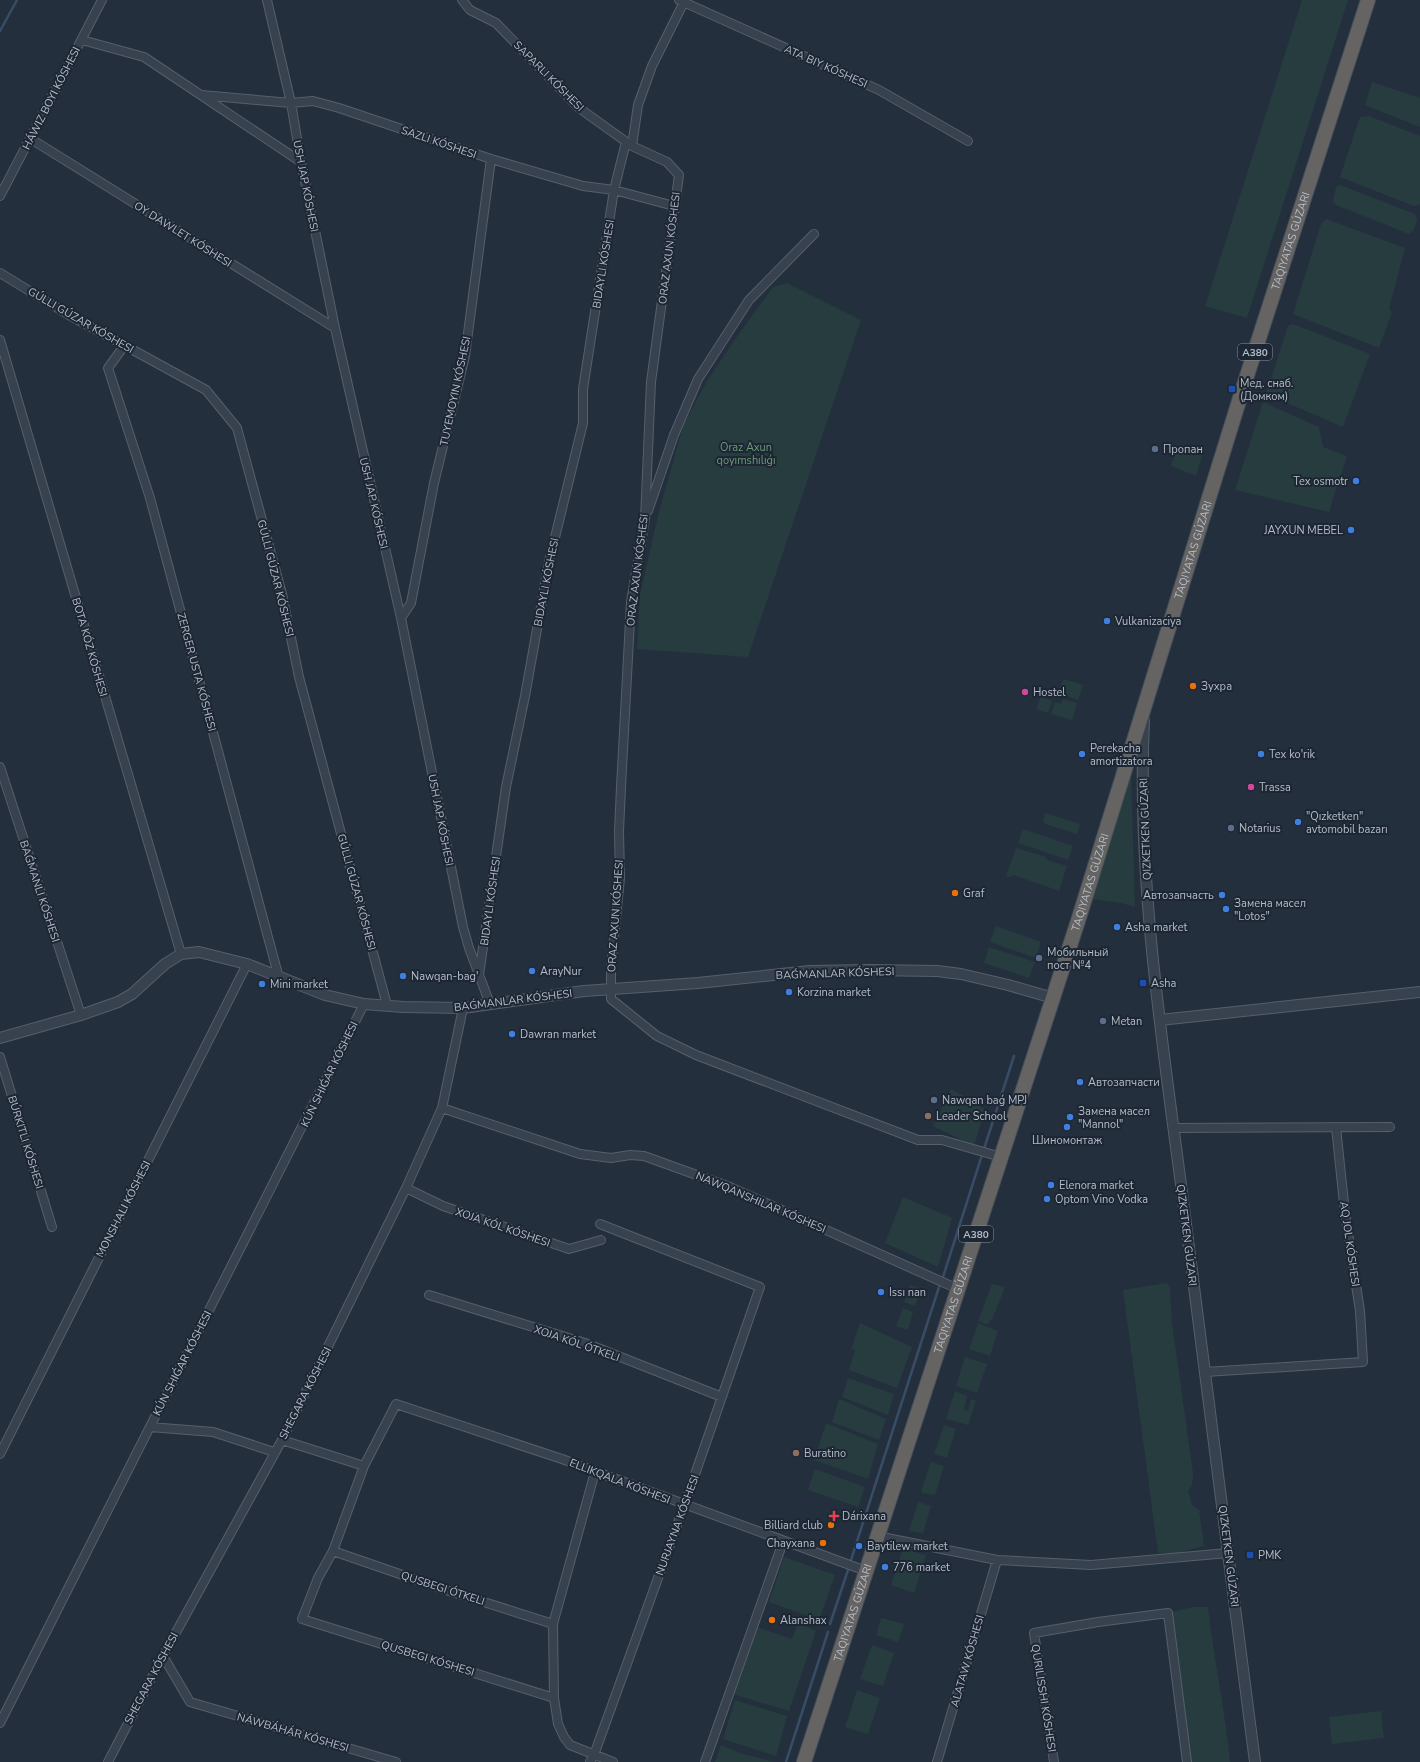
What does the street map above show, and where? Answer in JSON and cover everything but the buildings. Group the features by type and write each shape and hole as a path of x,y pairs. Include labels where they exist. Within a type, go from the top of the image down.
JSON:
{"highway":[{"name":"A380","path":"804,1762 1053,998 1241,395 1368,0"}],"street":[{"path":"0,196 102,0"},
{"name":"USH JAP KÓSHESI","path":"267,0 291,103 301,162 335,328 401,618 463,927 468,948 490,1004"},
{"path":"462,0 470,10 496,23 579,108 629,144"},
{"path":"479,975 506,787 525,696 549,562 583,423 583,389 614,190 629,144 638,105 652,66 681,1"},
{"name":"ATA BIY KÓSHESI","path":"681,1 879,90 968,141"},
{"path":"82,40 144,57 301,162"},
{"path":"201,95 291,103 313,101 339,108 491,159 583,186 614,190 674,206"},
{"name":"OY DAWLET KÓSHESI","path":"30,139 335,328"},
{"name":"ORAZ AXUN KÓSHESI","path":"612,990 611,968 620,878 619,831 631,602 645,519 651,382 679,175 667,162 629,144"},
{"path":"401,618 411,603 434,483 465,356 491,159"},
{"path":"645,519 674,435 698,379 749,300 814,234"},
{"name":"GÚLLI GÚZAR KÓSHESI","path":"0,273 68,315 206,390 237,428 282,594 299,677 387,1006"},
{"name":"BOTA KÓZ KÓSHESI","path":"0,340 181,954"},
{"name":"ZERGER USTA KÓSHESI","path":"124,346 108,368 150,498 279,978"},
{"path":"1145,706 1142,757 1144,849 1160,1020 1255,1762"},
{"path":"0,767 81,1015"},
{"name":"BAǴMANLAR KÓSHESI","path":"0,1038 81,1015 118,1002 132,994 165,964 181,954 199,952 247,964 325,995 364,1004 387,1006 463,1008 554,994 810,972 916,970 937,970 961,974 1008,985 1053,998"},
{"path":"0,1454 247,964"},
{"path":"612,990 611,999 657,1036 696,1056 918,1140 942,1140 1001,1157"},
{"path":"1160,1020 1420,992"},
{"path":"0,1723 364,1004"},
{"name":"SHEGARA KÓSHESI","path":"108,1762 163,1656 274,1452 282,1440 406,1188 442,1108 463,1008"},
{"name":"BÚRKITLI KÓSHESI","path":"0,1057 52,1227"},
{"path":"442,1108 580,1154 611,1158 630,1155 644,1156 730,1187 958,1289"},
{"name":"AQ JOL KÓSHESI","path":"1205,1372 1363,1362 1360,1311 1345,1212 1336,1127"},
{"path":"1173,1128 1390,1127"},
{"name":"XOJA KÓL KÓSHESI","path":"406,1188 443,1206 568,1249 601,1240"},
{"name":"NURJAYNA KÓSHESI","path":"592,1759 684,1506 760,1287 600,1224"},
{"name":"XOJA KÓL ÓTKELI","path":"429,1295 585,1343 722,1398"},
{"name":"ELLIKQALA KÓSHESI","path":"364,1466 396,1404 554,1457 684,1506 866,1571"},
{"path":"150,1427 213,1432 274,1452"},
{"path":"282,1440 364,1466 333,1551"},
{"path":"595,1472 553,1624 554,1698 558,1724 564,1737 570,1745 592,1759 613,1762"},
{"path":"877,1536 997,1560 1091,1565 1228,1553"},
{"path":"705,1762 783,1542"},
{"name":"QUSBEGI KÓSHESI","path":"333,1551 318,1578 302,1619 554,1698"},
{"name":"QUSBEGI ÓTKELI","path":"333,1551 449,1591 553,1624"},
{"name":"ALATAW KÓSHESI","path":"937,1762 997,1560"},
{"path":"1054,1762 1034,1633 1098,1622 1168,1613 1187,1762"},
{"name":"NÁWBÁHÁR KÓSHESI","path":"163,1656 190,1702 396,1762"}],"green space":[{"path":"1302,0 1348,0 1247,318 1205,306"},
{"path":"1372,82 1420,98 1420,127 1365,105"},
{"path":"1369,116 1420,136 1420,204 1414,206 1340,177 1360,117"},
{"path":"1340,185 1415,214 1417,220 1414,230 1409,234 1336,205 1333,201 1336,187"},
{"path":"1326,219 1405,248 1389,309 1392,312 1379,348 1293,314 1321,224"},
{"name":"Oraz Axun qoyımshılıǵı","path":"787,283 861,320 748,657 637,649 640,594 659,512 683,426 707,381 738,335 773,287"},
{"path":"1293,324 1370,354 1343,427 1266,394 1288,326"},
{"path":"1263,402 1319,427 1323,447 1347,456 1329,512 1235,490"},
{"path":"1178,445 1205,447 1196,476 1171,466"},
{"path":"1063,679 1083,685 1078,700 1064,695 1065,690 1060,688"},
{"path":"1042,692 1047,693 1045,698 1052,701 1048,713 1036,709"},
{"path":"1063,699 1077,703 1072,720 1051,714 1055,702 1061,704"},
{"path":"1131,771 1135,907 1121,903 1092,899"},
{"path":"1045,813 1080,824 1077,834 1045,824 1043,820"},
{"path":"1023,829 1073,846 1068,860 1018,843"},
{"path":"1016,848 1046,857 1047,860 1067,866 1059,891 1014,875 1009,877 1006,876"},
{"path":"996,926 1041,942 1036,958 990,942"},
{"path":"989,947 1035,962 1029,978 984,963"},
{"path":"951,1089 975,1102 985,1110 974,1146 933,1126"},
{"path":"903,1197 952,1218 938,1267 885,1243"},
{"path":"1167,1283 1170,1288 1172,1323 1193,1473 1192,1485 1188,1491 1192,1505 1199,1510 1204,1546 1177,1553 1158,1553 1123,1290"},
{"path":"992,1284 1005,1287 992,1320 990,1320 988,1325 978,1321"},
{"path":"910,1285 921,1289 915,1306 904,1302"},
{"path":"903,1308 913,1312 908,1330 896,1326"},
{"path":"860,1323 912,1347 897,1388 849,1370 855,1350 851,1349"},
{"path":"978,1323 998,1331 990,1356 969,1349"},
{"path":"965,1357 987,1364 977,1393 956,1386"},
{"path":"848,1378 894,1394 888,1415 842,1397"},
{"path":"955,1391 967,1396 964,1410 968,1411 971,1399 976,1401 968,1425 946,1419"},
{"path":"839,1399 886,1419 879,1440 832,1422"},
{"path":"826,1423 878,1444 868,1479 814,1460"},
{"path":"944,1425 956,1429 947,1458 934,1454"},
{"path":"931,1462 944,1466 935,1495 923,1493 921,1491"},
{"path":"815,1469 865,1487 858,1507 808,1490"},
{"path":"918,1502 931,1506 923,1533 909,1531"},
{"path":"903,1549 926,1555 914,1593 891,1585"},
{"path":"784,1557 835,1575 819,1620 769,1602"},
{"path":"1194,1607 1208,1607 1230,1762 1192,1762 1171,1612"},
{"path":"881,1618 904,1624 898,1642 876,1635"},
{"path":"798,1623 816,1631 789,1711 733,1694 757,1627 792,1639"},
{"path":"872,1645 894,1653 883,1686 860,1679"},
{"path":"857,1690 880,1698 868,1734 845,1727"},
{"path":"735,1700 787,1716 776,1756 723,1739"},
{"path":"1381,1711 1384,1738 1332,1744 1329,1717"},
{"path":"721,1745 740,1753 774,1762 715,1762"}],"waterway":[{"path":"0,31 17,0"},
{"path":"984,1149 1014,1056"},
{"path":"943,1277 982,1155"},
{"path":"851,1560 939,1287"},
{"path":"830,1624 848,1570"},
{"path":"786,1762 828,1632"}],"place":[{"name":"Мед. снаб. (Домком)","path":"1232,389"},
{"name":"Пропан","path":"1155,449"},
{"name":"Tex osmotr","path":"1356,481"},
{"name":"JAYXUN MEBEL","path":"1351,530"},
{"name":"Vulkanizaciya","path":"1107,621"},
{"name":"Зухра","path":"1193,686"},
{"name":"Hostel","path":"1025,692"},
{"name":"Perekacha amortizatora","path":"1082,754"},
{"name":"Tex ko'rik","path":"1261,754"},
{"name":"Trassa","path":"1251,787"},
{"name":"\"Qızketken\" avtomobil bazarı","path":"1298,822"},
{"name":"Notarius","path":"1231,828"},
{"name":"Graf","path":"955,893"},
{"name":"Автозапчасть","path":"1222,895"},
{"name":"Замена масел \"Lotos\"","path":"1226,909"},
{"name":"Asha market","path":"1117,927"},
{"name":"Мобильный пост №4","path":"1039,958"},
{"name":"ArayNur","path":"532,971"},
{"name":"Nawqan-bag'","path":"403,976"},
{"name":"Asha","path":"1143,983"},
{"name":"Mini market","path":"262,984"},
{"name":"Korzina market","path":"789,992"},
{"name":"Metan","path":"1103,1021"},
{"name":"Dawran market","path":"512,1034"},
{"name":"Автозапчасти","path":"1080,1082"},
{"name":"Nawqan baǵ MPJ","path":"934,1100"},
{"name":"Leader School","path":"928,1116"},
{"name":"Замена масел \"Mannol\"","path":"1070,1117"},
{"name":"Шиномонтаж","path":"1067,1127"},
{"name":"Elenora market","path":"1051,1185"},
{"name":"Optom Vino Vodka","path":"1047,1199"},
{"name":"Issı nan","path":"881,1292"},
{"name":"Buratino","path":"796,1453"},
{"name":"Dárixana","path":"834,1516"},
{"name":"Billiard club","path":"831,1525"},
{"name":"Chayxana","path":"823,1543"},
{"name":"Baytilew market","path":"859,1546"},
{"name":"PMK","path":"1250,1555"},
{"name":"776 market","path":"885,1567"},
{"name":"Alanshax","path":"772,1620"}]}
